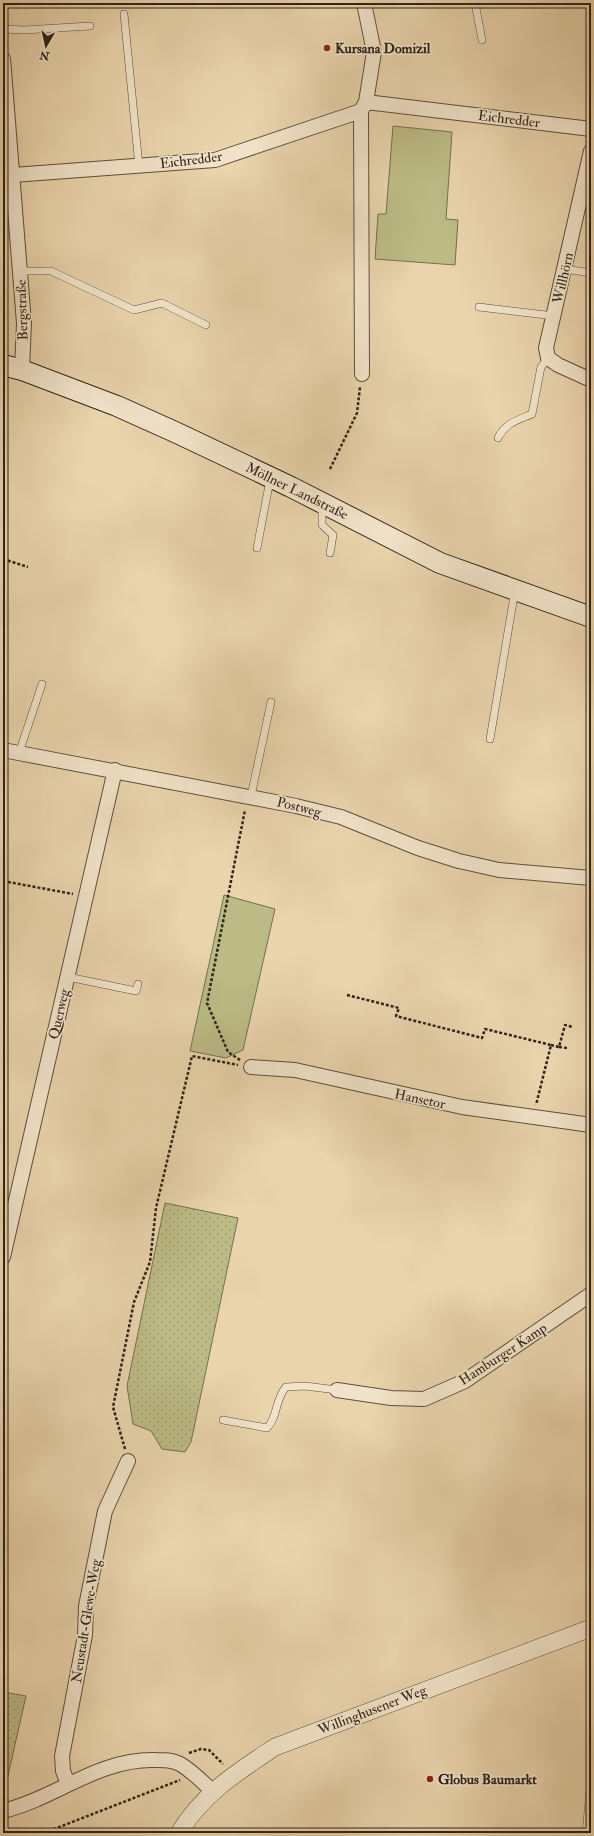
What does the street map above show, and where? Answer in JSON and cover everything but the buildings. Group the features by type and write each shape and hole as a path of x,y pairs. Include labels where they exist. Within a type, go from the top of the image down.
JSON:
{"main road":[{"name":"Möllner Landstraße","path":"3,365 22,370 117,406 270,477 440,563 591,617"}],"street":[{"path":"362,374 364,107 374,52 364,3"},
{"name":"Bergstraße","path":"3,59 7,156 14,175 24,323 22,370"},
{"name":"Eichredder","path":"14,175 215,160 364,107 591,129"},
{"name":"Willhörn","path":"548,358 546,348 591,151"},
{"path":"548,358 558,365 591,380"},
{"name":"Postweg","path":"3,750 250,796 341,818 418,848 459,862 499,870 591,878"},
{"name":"Querweg","path":"3,1257 7,1221 68,977 115,770"},
{"name":"Hansetor","path":"251,1067 295,1070 428,1101 591,1125"},
{"name":"Hamburger Kamp","path":"337,1390 391,1398 424,1400 465,1381 591,1294"},
{"name":"Neustadt-Glewe-Weg","path":"68,1784 63,1771 62,1756 85,1635 86,1606 106,1511 128,1461"},
{"name":"Willinghusener Weg","path":"179,1833 213,1792 232,1776 276,1747 591,1628"},
{"path":"3,1811 24,1804 105,1768 143,1760 170,1760 180,1764 196,1776 213,1792"}],"lane":[{"path":"475,3 482,40"},
{"path":"124,14 139,166"},
{"path":"3,29 30,30 90,26"},
{"path":"565,269 591,273"},
{"path":"20,271 51,271 134,310 162,303 206,325"},
{"path":"479,307 554,316"},
{"path":"498,438 502,430 510,423 532,414 541,367 548,358"},
{"path":"256,548 270,477"},
{"path":"322,503 322,525 333,535 330,553"},
{"path":"490,739 515,590"},
{"path":"19,753 42,684"},
{"path":"250,796 271,702"},
{"path":"68,977 136,991 138,984"},
{"path":"223,1420 267,1428 272,1423 280,1393 286,1387 305,1386 337,1390"},
{"path":"586,1833 591,1779"}],"path":[{"path":"330,469 357,413 362,374"},
{"path":"3,560 28,567"},
{"path":"250,796 207,1003 228,1052 251,1067"},
{"path":"3,881 87,897"},
{"path":"347,995 399,1008 396,1016 482,1038 485,1029 567,1048"},
{"path":"559,1047 565,1025 573,1027"},
{"path":"533,1117 551,1045"},
{"path":"128,1461 114,1407 134,1302 150,1262 156,1208 192,1056 251,1067"},
{"path":"170,1760 201,1749 209,1750 217,1756 232,1776"},
{"path":"44,1833 176,1781 196,1776"}],"shaded area":[{"path":"393,126 452,132 446,219 458,220 455,265 375,259 378,214 386,214"},
{"path":"224,895 275,909 243,1050 226,1058 190,1051"},
{"path":"165,1203 238,1218 191,1442 185,1452 162,1449 151,1431 133,1424 127,1386"},
{"path":"3,1692 26,1696 5,1789 3,1790"}],"place":[{"name":"Kursana Domizil","path":"327,48"},
{"name":"Globus Baumarkt","path":"430,1779"}]}
